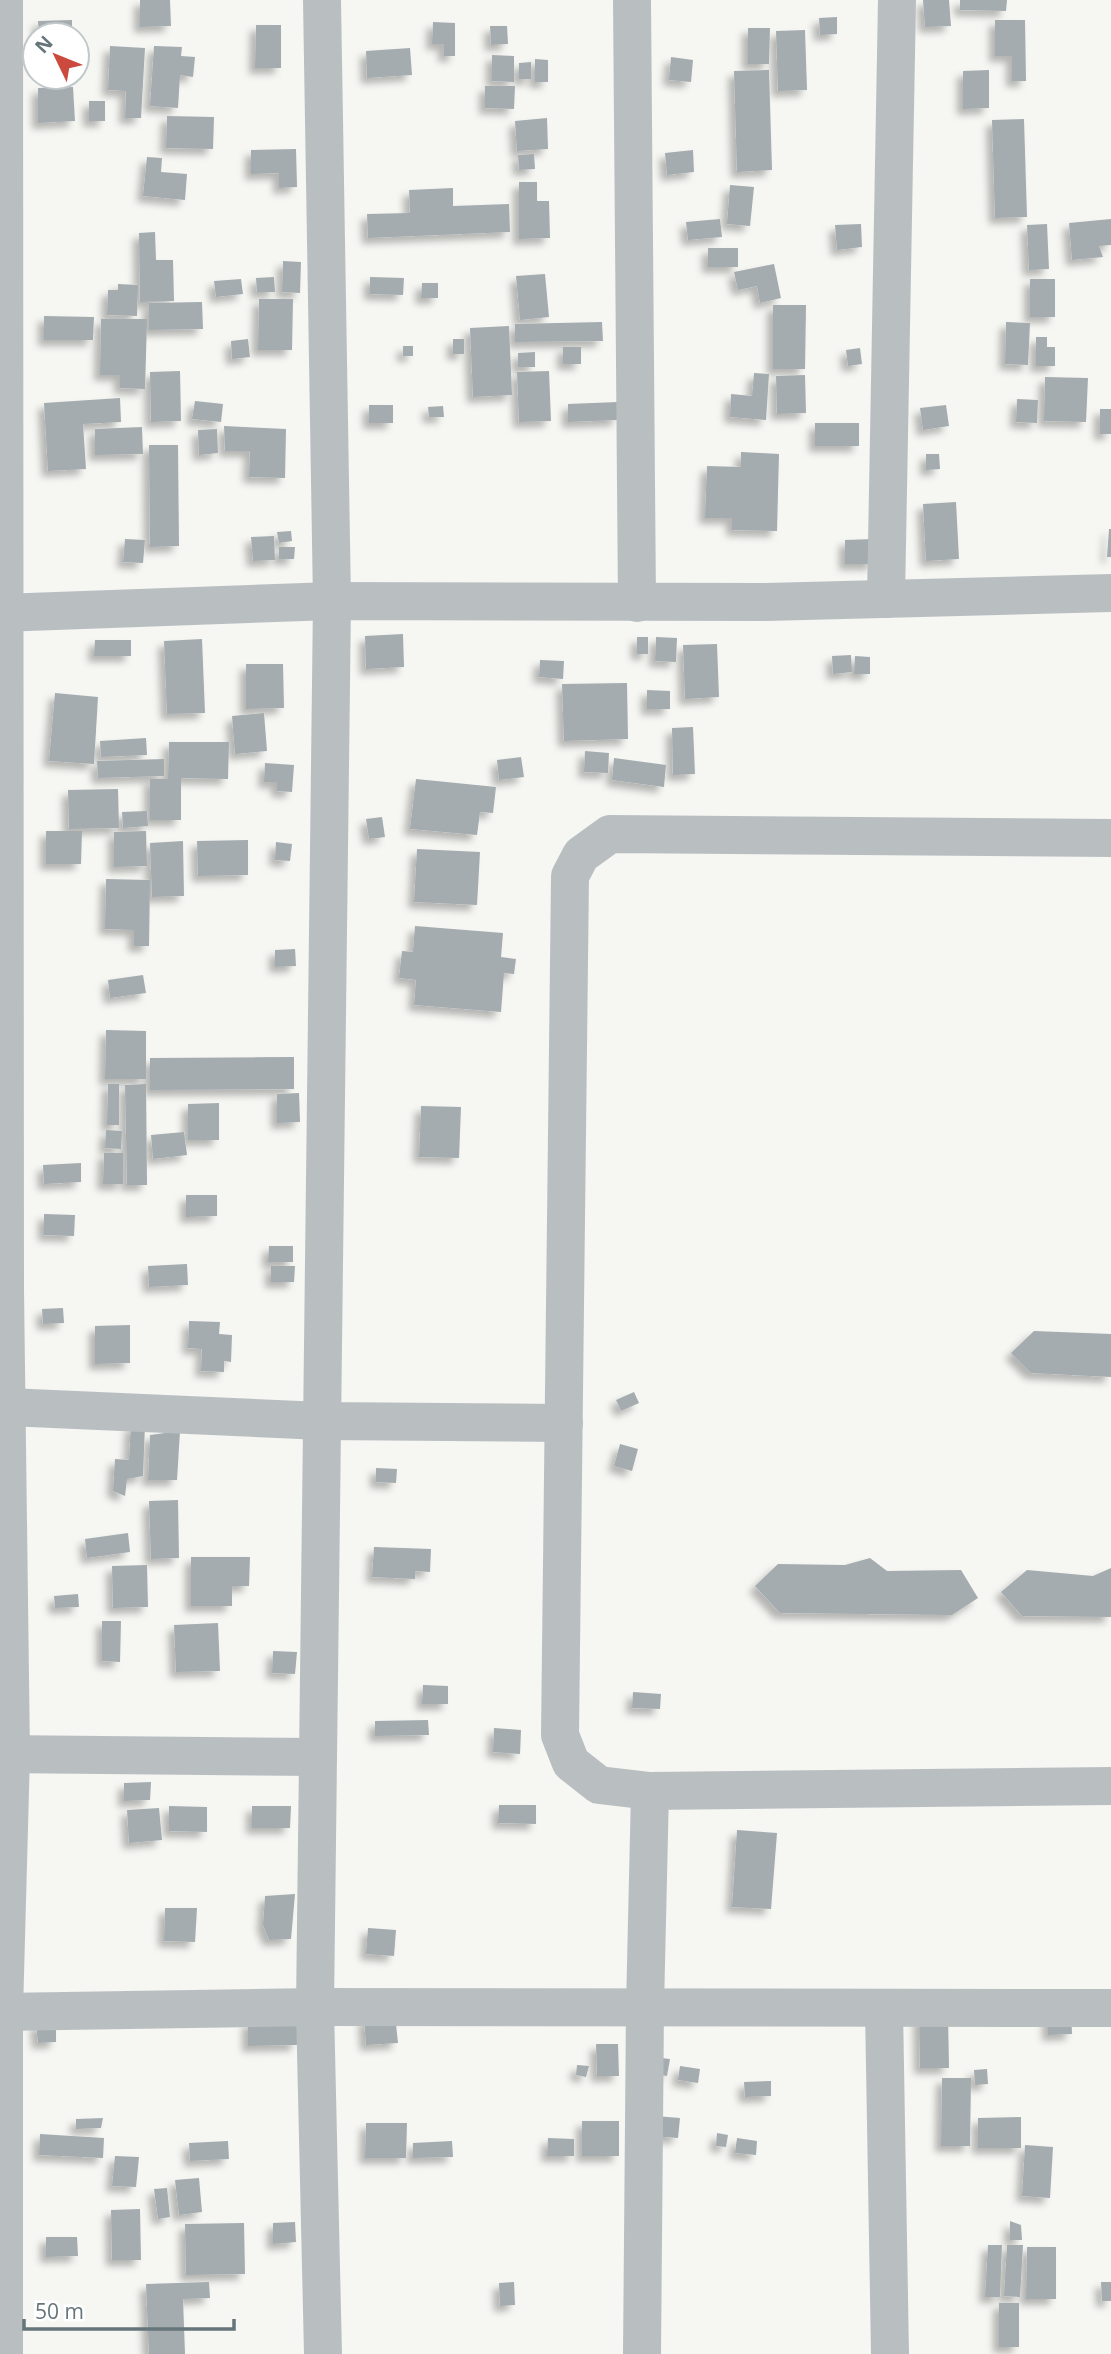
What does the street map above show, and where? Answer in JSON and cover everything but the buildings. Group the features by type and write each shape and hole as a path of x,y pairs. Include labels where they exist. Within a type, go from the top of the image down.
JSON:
{"street":[{"path":"4,2354 2,2012 8,1407 2,1290 5,0"},
{"path":"322,0 332,601 315,2007 323,2354"},
{"path":"632,0 637,603"},
{"path":"886,599 897,0"},
{"path":"3,613 332,601 637,603 1111,593"},
{"path":"1111,838 610,834 581,855 570,876 560,1735 571,1763 599,1786 650,1791 1111,1786"},
{"path":"8,1407 322,1420 564,1423"},
{"path":"5,1754 317,1757"},
{"path":"642,2354 650,1791"},
{"path":"2,2012 315,2007 1111,2008"},
{"path":"884,2008 890,2354"}]}
